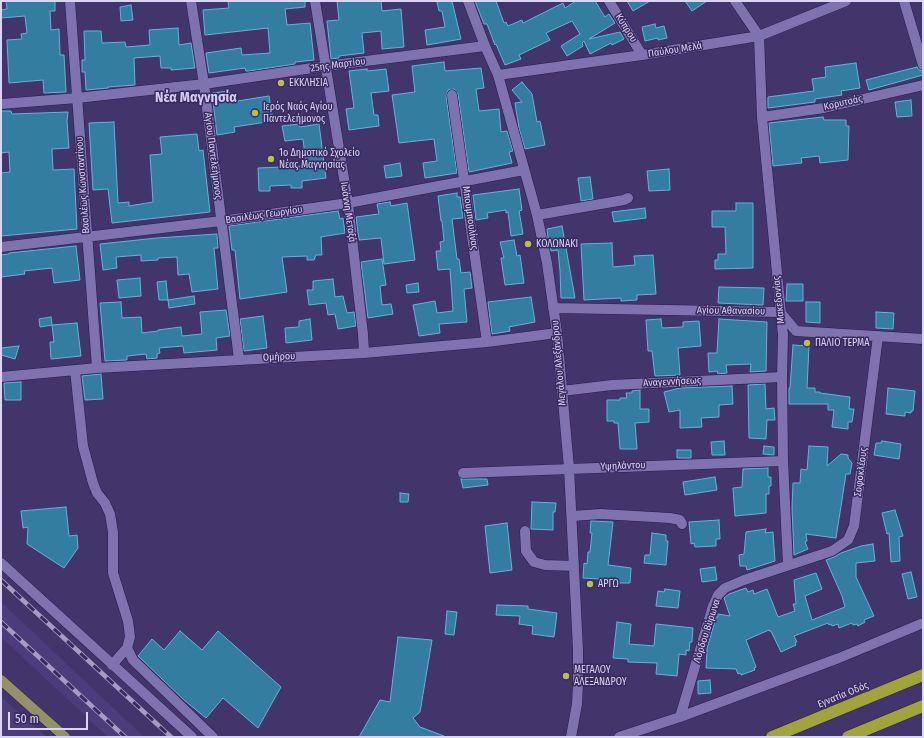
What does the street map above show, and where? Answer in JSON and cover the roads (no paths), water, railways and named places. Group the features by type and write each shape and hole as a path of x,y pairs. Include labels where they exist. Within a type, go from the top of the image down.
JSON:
{"highway":[{"name":"Εγνατία Οδός","path":"772,737 923,675"},
{"path":"848,737 923,706"}],"main road":[{"path":"1,680 65,737"}],"street":[{"name":"Βασιλέως Κωνσταντίνου","path":"70,1 97,368"},
{"name":"Αγίου Παντελεήμονος","path":"191,1 204,84 239,359"},
{"name":"Ιωάννη Μεταξά","path":"316,1 348,203 364,353"},
{"name":"Μεγάλου Αλεξάνδρου","path":"468,1 498,75 537,215 547,263 557,333 569,468 578,650 578,684 575,718 571,737"},
{"name":"Κύπρου","path":"609,1 642,55"},
{"path":"735,1 759,36"},
{"name":"Παύλου Μελά","path":"498,75 642,55 759,36 846,1"},
{"path":"904,1 923,65"},
{"name":"Μακεδονίας","path":"759,36 762,117 783,335 783,461 788,565"},
{"name":"25ης Μαρτίου","path":"1,104 77,98 204,84 326,66 485,46"},
{"name":"Κορυτσάς","path":"762,117 824,108 923,85"},
{"name":"Μπουμπουλίνας","path":"452,94 487,342"},
{"name":"Βασιλέως Γεωργίου","path":"1,247 221,221 348,203 524,170"},
{"path":"537,215 624,200 628,198"},
{"name":"Αγίου Αθανασίου","path":"553,308 780,312 796,331"},
{"path":"783,335 796,331 923,339"},
{"name":"Ομήρου","path":"1,377 97,368 364,353 487,342 557,333"},
{"name":"Σοφοκλέους","path":"788,565 832,551 842,546 848,540 854,526 878,336"},
{"path":"75,370 83,446 88,467 97,493 105,503 110,514 113,532 113,573 128,621 130,637 127,648 112,665"},
{"name":"Αναγεννήσεως","path":"562,391 612,385 782,377"},
{"name":"Υψηλάντου","path":"462,473 783,461"},
{"path":"572,516 601,514 670,518 680,520 682,524"},
{"path":"525,530 526,550 534,562 546,565 574,566"},
{"path":"1,564 192,737"},
{"name":"Λόρδου Βύρωνα","path":"680,717 713,606 718,595 725,588 788,565"},
{"path":"619,737 680,717 839,658 923,623"},
{"path":"127,648 133,660 214,737"}],"railway":[{"path":"1,580 171,737"},
{"path":"1,622 125,737"}],"place":[{"name":"ΕΚΚΛΗΣΙΑ","path":"281,83"},
{"name":"Ιερός Ναός Αγίου Παντελεήμονος","path":"255,113"},
{"name":"1ο Δημοτικό Σχολείο Νέας Μαγνησίας","path":"271,159"},
{"name":"ΚΟΛΩΝΑΚΙ","path":"528,244"},
{"name":"ΠΑΛΙΟ ΤΕΡΜΑ","path":"807,343"},
{"name":"ΑΡΓΩ","path":"590,584"},
{"name":"ΜΕΓΑΛΟΥ ΑΛΕΞΑΝΔΡΟΥ","path":"566,676"}],"district":[{"name":"Νέα Μαγνησία","path":"196,98"}]}
